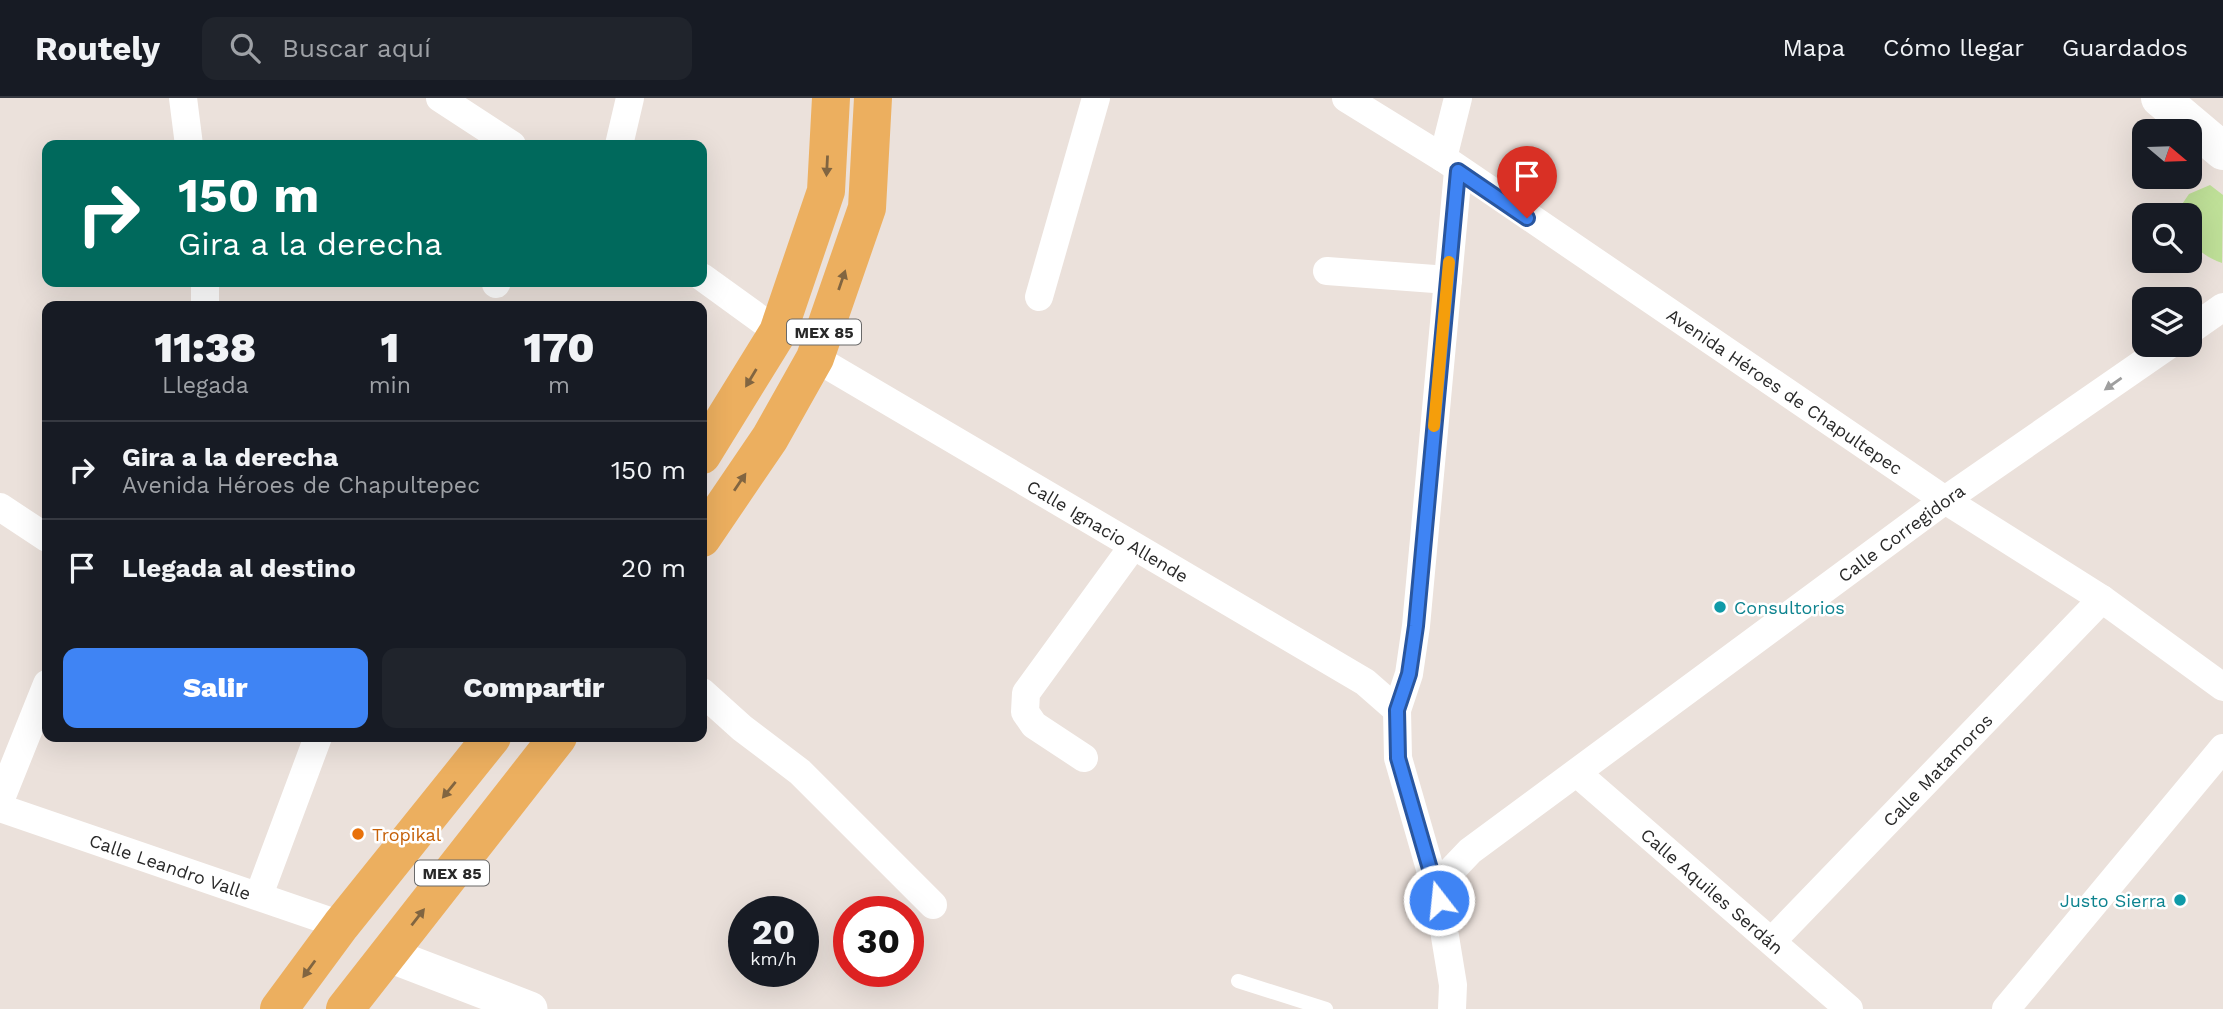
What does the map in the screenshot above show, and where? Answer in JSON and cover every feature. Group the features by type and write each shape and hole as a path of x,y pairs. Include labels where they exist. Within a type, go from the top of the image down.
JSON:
{"main road":[{"name":"MEX 85","path":"707,448 778,332 826,191 831,98"},
{"name":"MEX 85","path":"707,531 770,438 815,358 867,208 873,98"},
{"path":"2160,98 2223,151"},
{"name":"MEX 85","path":"279,1009 341,925 488,742"},
{"name":"MEX 85","path":"345,1009 554,742"}],"street":[{"path":"183,98 188,140"},
{"path":"440,98 504,140"},
{"path":"620,140 630,98"},
{"path":"1039,297 1096,98"},
{"name":"Avenida Héroes de Chapultepec","path":"1346,98 1450,164 1945,500 2102,599 2223,687"},
{"path":"1452,1009 1453,985 1439,900 1398,758 1397,710 1409,674 1416,626 1448,281 1450,164 1458,98"},
{"path":"1327,271 1448,281"},
{"path":"707,281 778,332"},
{"path":"2202,322 2223,307"},
{"name":"Calle Corregidora","path":"1439,900 1450,872 1470,850 1578,774 1945,500 2152,357"},
{"name":"Calle Ignacio Allende","path":"815,358 1365,682 1397,710"},
{"path":"0,507 42,535"},
{"path":"1084,758 1034,725 1025,712 1026,693 1133,546"},
{"name":"Calle Matamoros","path":"1772,941 2102,599"},
{"path":"0,801 42,696"},
{"path":"707,696 742,728 800,772 933,905"},
{"path":"259,895 316,742"},
{"path":"2006,1009 2223,748"},
{"name":"Calle Aquiles Serdán","path":"1578,774 1849,1009"},
{"name":"Calle Leandro Valle","path":"0,808 341,925"},
{"path":"1418,828 1441,845 1470,850"},
{"path":"389,955 530,1009"}],"lane":[{"path":"1238,981 1326,1009"}],"green space":[{"path":"2210,185 2223,195 2222,263 2202,252 2202,203 2183,203 2189,194"}],"slow traffic":[{"path":"1434,426 1449,262"}],"place":[{"name":"Consultorios","path":"1720,607"},
{"name":"Tropikal","path":"358,834"},
{"name":"Justo Sierra","path":"2180,900"}],"route":[{"path":"1439,900 1398,758 1397,710 1409,674 1416,626 1458,171 1527,218"}]}
